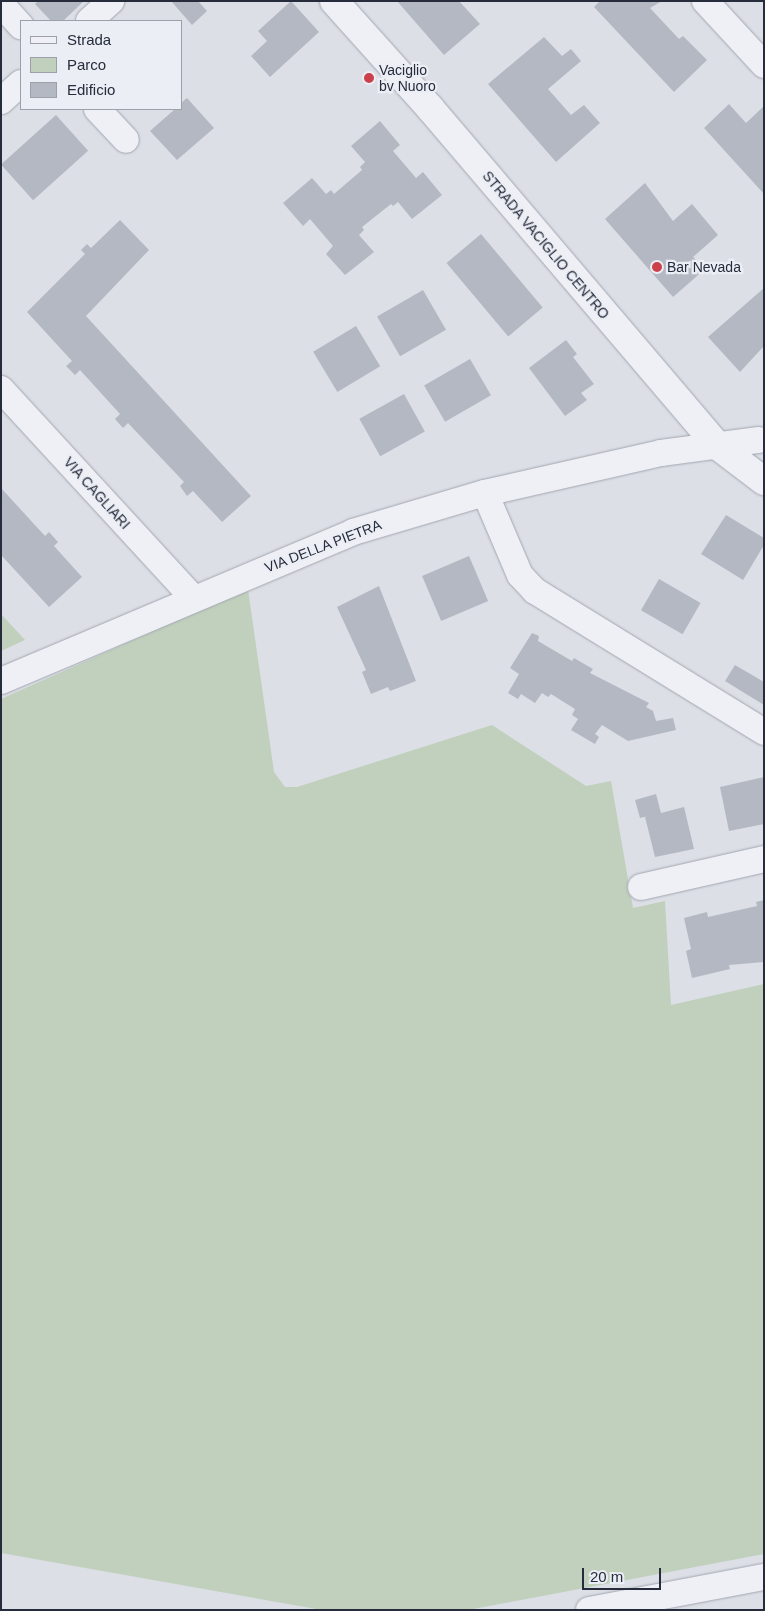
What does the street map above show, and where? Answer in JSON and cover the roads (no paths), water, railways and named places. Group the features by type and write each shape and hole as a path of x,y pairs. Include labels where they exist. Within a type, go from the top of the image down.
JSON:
{"street":[{"path":"90,20 111,1"},
{"name":"STRADA VACIGLIO CENTRO","path":"334,1 436,115 718,446 760,478"},
{"path":"705,1 764,65"},
{"path":"1,4 20,25"},
{"path":"1,101 20,84"},
{"path":"98,110 126,140"},
{"name":"VIA CAGLIARI","path":"1,389 193,598"},
{"path":"760,478 762,438"},
{"name":"VIA DELLA PIETRA","path":"1,681 193,598 353,532 485,493 661,453 762,438"},
{"path":"485,493 520,575 535,592 764,732"},
{"path":"641,887 764,859"},
{"path":"589,1610 764,1577"}],"place":[{"name":"Vaciglio bv Nuoro","path":"369,78"},
{"name":"Bar Nevada","path":"657,267"}]}
